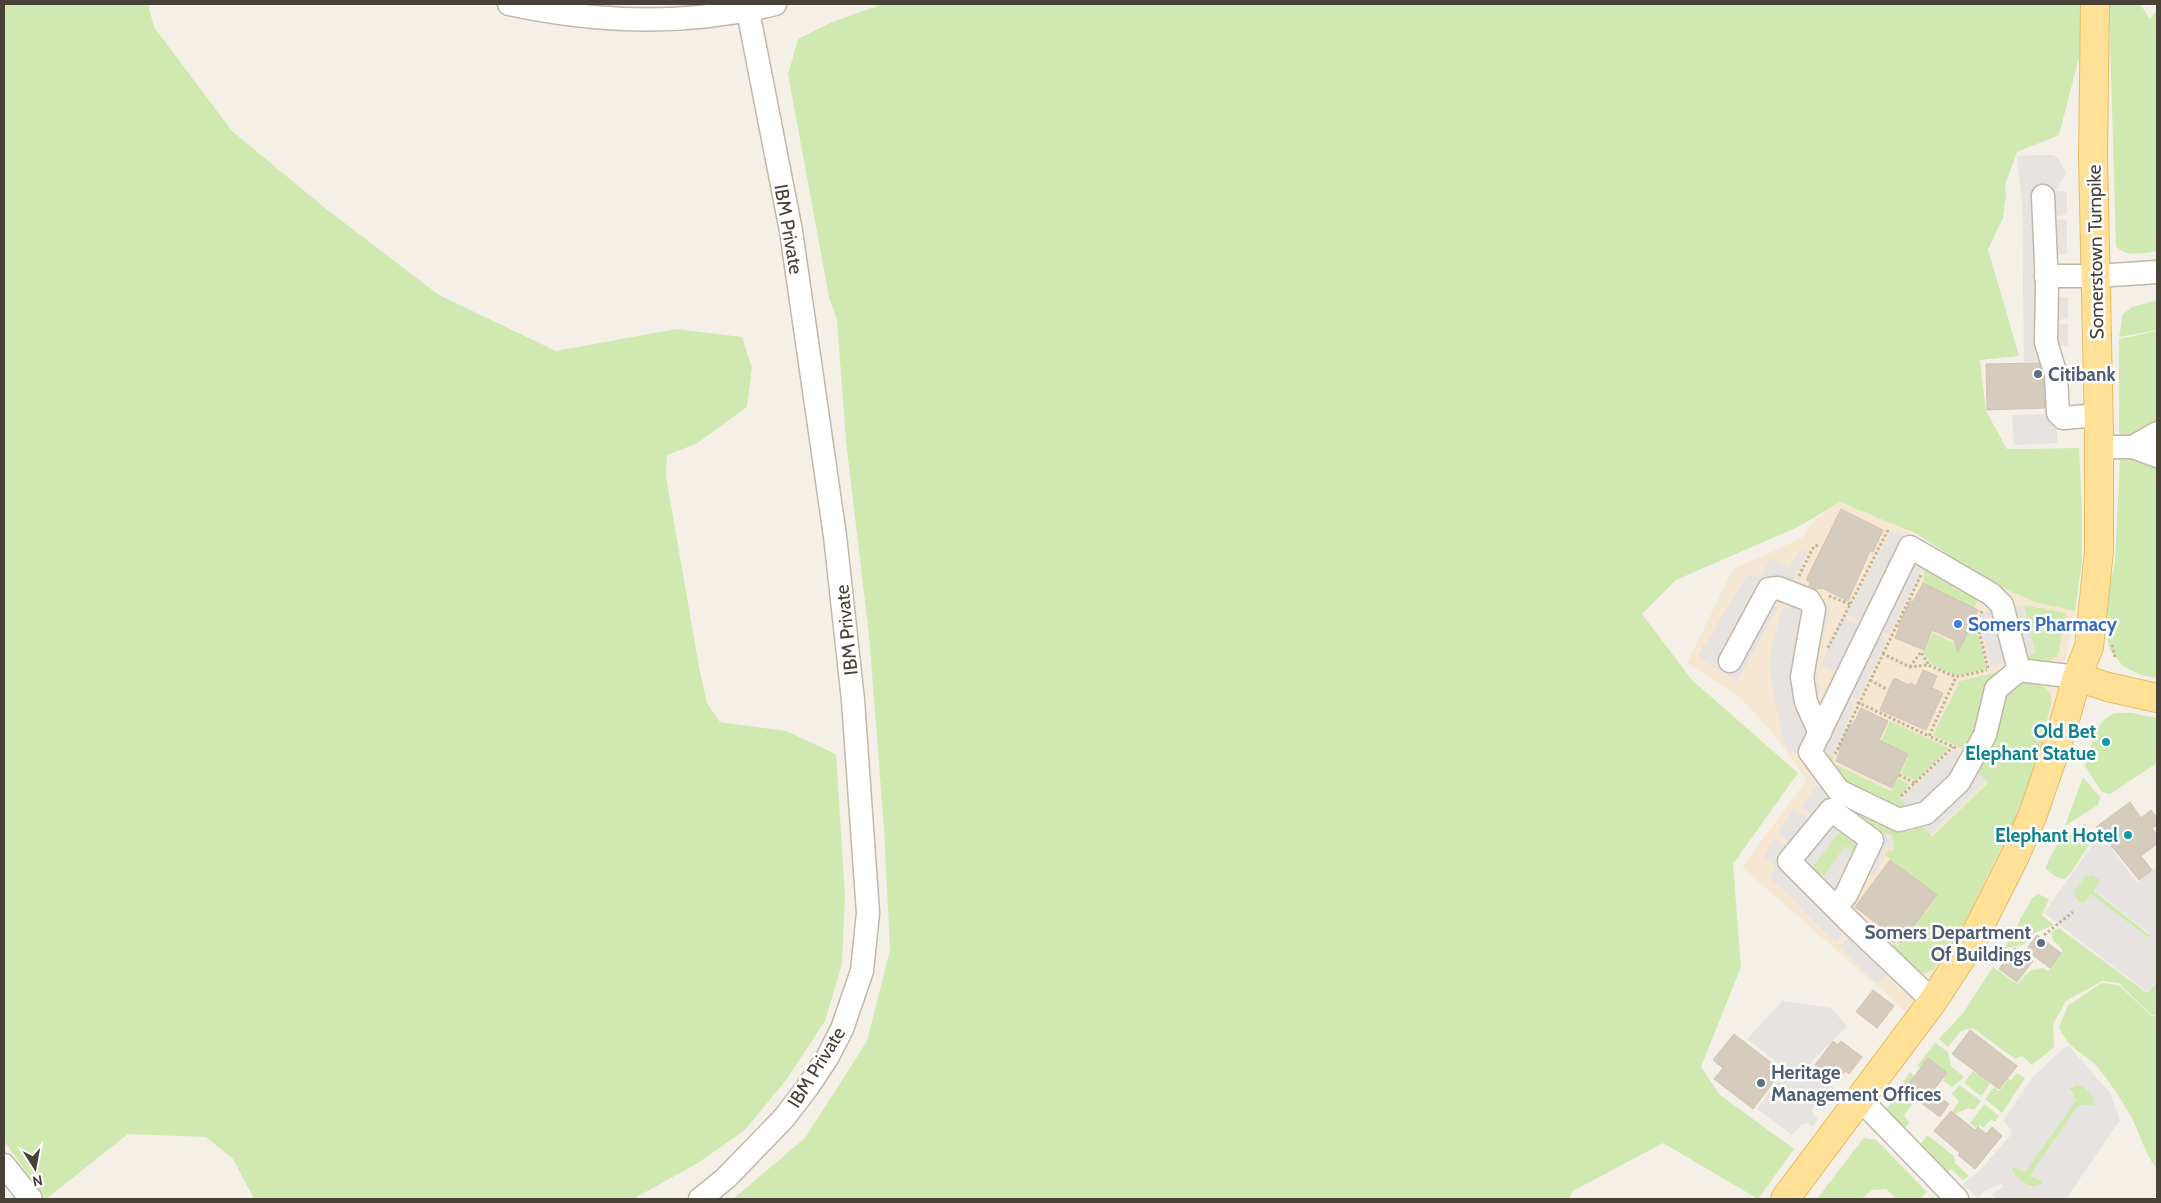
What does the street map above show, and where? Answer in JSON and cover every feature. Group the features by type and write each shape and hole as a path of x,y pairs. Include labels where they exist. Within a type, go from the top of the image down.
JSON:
{"main road":[{"name":"Somerstown Turnpike","path":"1785,1199 1933,1001 1972,941 2014,858 2033,814 2048,773 2077,677 2089,647 2099,551 2099,447 2093,156 2095,4"},
{"path":"2077,677 2108,687 2157,698"}],"street":[{"path":"509,4 546,12 590,18 640,20 698,17 748,11 775,4"},
{"name":"IBM Private","path":"700,1199 726,1178 784,1118 808,1088 827,1058 842,1029 859,981 866,944 868,913 853,700 835,536 791,231 748,11"},
{"path":"2043,196 2046,342 2056,375 2058,413 2063,418 2098,415"},
{"path":"2046,276 2096,276 2157,272"},
{"path":"2133,447 2157,433"},
{"path":"2099,447 2133,447 2150,455 2157,456"},
{"path":"1910,547 1991,594 2002,605 2018,666 1996,688 1986,735 1959,782 1926,813 1899,820 1839,790 1810,752 1910,547"},
{"path":"1730,661 1769,588 1778,588 1809,600 1814,609 1802,677 1806,702 1820,733"},
{"path":"2018,666 2077,677"},
{"path":"1835,908 1933,1001"},
{"path":"1860,1099 1957,1199"},
{"path":"4,1164 31,1199"}],"path":[{"path":"1826,651 1889,528"},
{"path":"1795,582 1814,546 1820,545"},
{"path":"1834,754 1923,571"},
{"path":"1988,669 1979,630 1974,626 1991,594"},
{"path":"1838,598 1850,604"},
{"path":"1910,667 1921,652 1928,665"},
{"path":"1883,654 1910,667 1928,665 1956,677 1988,669 2018,666"},
{"path":"1929,736 1956,677"},
{"path":"1870,680 1886,689"},
{"path":"1866,706 1974,756"},
{"path":"1901,796 1953,747"},
{"path":"1899,775 1915,783"},
{"path":"2044,935 2073,912"},
{"path":"1994,956 2004,962"}],"shaded area":[{"path":"2053,155 2058,158 2066,173 2056,191 2067,192 2067,215 2055,216 2056,219 2067,220 2067,254 2055,254 2057,297 2068,297 2068,319 2056,320 2056,324 2068,324 2068,346 2057,346 2057,443 2014,445 2012,415 2049,414 2047,362 2024,362 2022,201 2017,156"},
{"path":"1839,502 1900,527 1977,574 2076,608 2063,670 2041,751 2018,817 1963,933 1910,1015 1742,867 1806,779 1772,732 1741,698 1687,663 1733,569 1802,538 1813,521"},
{"path":"1891,531 1922,543 1910,563 1922,570 1889,634 1878,628 1876,632 1887,638 1858,700 1846,693 1844,698 1855,704 1833,754 1818,749 1801,754 1789,751 1783,740 1769,669 1771,650 1782,608 1797,607 1771,595 1768,601 1778,608 1737,681 1697,657 1748,574 1759,579 1771,558 1789,568 1799,550 1808,552 1792,583 1831,606 1816,664 1820,692 1808,696 1818,704 1822,701 1835,672 1821,666 1842,617 1858,624 1859,621 1847,615"},
{"path":"2024,605 2035,653 1990,666 1979,614"},
{"path":"1955,749 1986,781 1930,835 1901,799"},
{"path":"1818,784 1883,834 1891,834 1893,848 1884,849 1883,859 1873,876 1865,872 1857,881 1865,887 1848,908 1901,962 1878,984 1839,946 1848,938 1847,934 1844,933 1835,942 1800,905 1769,877 1775,870 1775,866 1764,858 1764,855 1774,838 1786,846 1789,843 1778,832 1794,809 1808,819 1810,814 1801,806","holes":["1842,829 1858,841 1856,853 1853,853 1845,846 1822,878 1837,893 1800,862 1802,859 1812,868"]},
{"path":"2100,834 2137,882 2155,868 2157,870 2157,980 2147,992 2044,913","holes":["2092,875 2100,880 2094,890 2148,932 2151,937 2148,938 2091,894 2083,904 2075,898 2075,890 2086,876"]},
{"path":"1782,1001 1831,1008 1847,1026 1812,1061 1812,1069 1835,1087 1826,1098 1831,1103 1824,1111 1813,1107 1812,1112 1818,1119 1813,1127 1808,1123 1802,1124 1792,1135 1757,1109 1786,1069 1747,1039"},
{"path":"2069,1046 2110,1093 2120,1120 2066,1199 1996,1199 1992,1194 2003,1187 2001,1184 1986,1190 1978,1198 1963,1184 1980,1170 2010,1136 2011,1130 2003,1121 2033,1077 2058,1053","holes":["2071,1086 2083,1086 2093,1097 2094,1106 2080,1105 2075,1110 2030,1176 2042,1181 2042,1184 2037,1187 2030,1187 2013,1174 2011,1168 2015,1166 2025,1172 2076,1100 2069,1090"]}],"green space":[{"path":"4,4 148,4 154,27 232,131 325,208 439,295 556,351 676,329 742,337 752,368 747,407 696,444 667,455 666,476 707,703 720,722 786,731 836,754 845,896 842,964 825,1021 786,1080 745,1130 698,1163 633,1199 254,1199 233,1159 206,1137 128,1134 46,1199 4,1141"},
{"path":"883,4 2085,4 2084,38 2059,135 2017,152 2005,185 2006,195 2003,218 1988,249 2019,356 1980,360 1986,411 2007,449 2079,448 2082,561 2075,611 2035,602 1989,582 1917,534 1840,502 1798,527 1676,580 1642,614 1692,680 1798,773 1733,864 1741,967 1701,1067 1720,1095 1794,1149 1758,1199 1663,1143 1573,1191 1569,1199 733,1199 805,1138 867,1041 890,950 884,829 869,635 846,441 837,320 829,297 788,74 798,39 832,22"},
{"path":"2109,4 2140,4 2150,19 2157,10 2157,251 2130,253 2120,250 2116,246"},
{"path":"2157,300 2157,330 2119,337 2123,314 2132,307"},
{"path":"2157,331 2157,421 2134,434 2119,434 2119,339"},
{"path":"2125,455 2157,464 2157,678 2141,675 2123,666 2110,650 2107,637 2108,591 2115,563 2120,457"},
{"path":"1913,561 1978,600 1973,609 1923,583 1924,573 1912,563"},
{"path":"2024,605 2066,613 2058,655 2054,658 2045,662 2036,662 2023,656 2035,653"},
{"path":"1969,630 1979,636 1986,666 1985,669 1957,676 1931,664 1923,651 1933,633 1959,646"},
{"path":"2002,671 1985,690 1968,751 1933,735 1960,681"},
{"path":"2026,683 2045,687 2051,696 2051,704 2038,755 2012,827 1958,935 1945,956 1933,970 1920,974 1891,947 1894,944 1898,947 1910,931 1906,928 1920,910 1925,913 1937,896 1885,855 1887,851 1894,850 1892,835 1882,834 1856,815 1858,812 1880,824 1897,830 1914,830 1922,826 1932,837 1988,783 1979,773 1986,758 2003,696 2013,686"},
{"path":"2116,713 2132,713 2157,718 2157,763 2110,794 2102,792 2085,766 2095,735 2103,721"},
{"path":"1890,721 1948,749 1916,780 1900,774 1909,754 1881,741"},
{"path":"1821,751 1834,757 1832,763 1891,791 1898,778 1909,784 1900,798 1909,809 1905,810 1868,796 1839,775"},
{"path":"2083,777 2100,797 2098,805 2065,826"},
{"path":"2086,824 2091,842 2070,874 2064,879 2056,877 2045,868 2058,842"},
{"path":"1841,830 1858,841 1856,853 1853,853 1845,846 1838,893 1835,896 1802,859 1812,867"},
{"path":"2092,875 2101,880 2094,891 2151,936 2149,938 2091,895 2083,905 2075,897 2075,890 2086,876"},
{"path":"2038,894 2049,899 2042,915 2054,925 2032,934 2023,945 2010,947 2004,954 2002,953 2032,898"},
{"path":"2059,928 2147,993 2157,982 2157,1016 2150,1014 2119,983 2102,981 2066,1001 2053,1024 2054,1047 2032,1065 2022,1056 2015,1059 1973,1028 1961,1031 1948,1047 1939,1039 1963,1013 1993,967 2017,984 2030,971 2043,968 2048,971 2063,950 2053,940 2051,933"},
{"path":"2101,983 2119,985 2150,1015 2157,1017 2157,1169 2149,1157 2128,1111 2116,1092 2094,1063 2072,1046 2059,1027 2068,1006"},
{"path":"1935,1043 1948,1052 1951,1066 1964,1077 1952,1087 1943,1081 1947,1073 1929,1058 1920,1068 1917,1066"},
{"path":"1973,1071 1978,1075 1979,1073 1990,1084 1981,1096 1964,1083"},
{"path":"1910,1072 1914,1076 1904,1089 1917,1099 1904,1115 1909,1123 1903,1131 1884,1113"},
{"path":"2017,1073 2025,1078 2002,1113 1985,1099 1994,1087 1999,1091 2008,1079 2011,1080"},
{"path":"2078,1084 2090,1093 2094,1099 2094,1106 2080,1105 2075,1110 2030,1176 2042,1181 2042,1184 2034,1187 2027,1184 2017,1178 2011,1169 2015,1166 2025,1172 2076,1100 2069,1088"},
{"path":"1959,1085 1981,1101 1974,1110 1969,1108 1949,1116 1959,1101 1952,1094"},
{"path":"1984,1104 1999,1116 1995,1122 1991,1119 1983,1128 1980,1125 1976,1128 1970,1123"},
{"path":"1927,1135 1954,1156 1955,1163 1969,1176 1963,1180 1951,1169 1945,1175 1922,1149 1921,1144"},
{"path":"1865,1138 1876,1140 1927,1192 1920,1199 1897,1199 1886,1189 1872,1190 1862,1199 1817,1199"}],"building":[{"path":"2039,363 2043,377 2045,408 1987,410 1986,364"},
{"path":"1841,509 1883,530 1873,552 1870,551 1848,601 1822,588 1816,589 1809,586 1810,582 1806,580"},
{"path":"1923,583 1978,610 1958,652 1954,640 1932,630 1924,650 1895,638 1910,601 1913,602"},
{"path":"1923,670 1937,676 1932,688 1943,693 1926,730 1880,710 1894,678 1916,686"},
{"path":"1861,708 1888,721 1879,740 1908,754 1892,788 1836,761 1840,751 1838,750 1850,724 1853,725"},
{"path":"2130,802 2141,818 2151,810 2157,818 2157,825 2152,828 2157,835 2157,844 2141,856 2152,870 2139,880 2096,827"},
{"path":"1890,860 1937,895 1900,943 1897,940 1894,943 1881,934 1884,929 1855,907"},
{"path":"2037,935 2061,953 2050,968 2026,950"},
{"path":"2015,948 2033,961 2017,982 1999,969"},
{"path":"1873,990 1894,1006 1877,1028 1856,1012"},
{"path":"1970,1030 2017,1066 1999,1089 1952,1054"},
{"path":"1734,1034 1782,1071 1753,1109 1714,1079 1723,1068 1713,1060"},
{"path":"1833,1041 1838,1045 1841,1041 1862,1057 1849,1074 1845,1071 1837,1082 1815,1065"},
{"path":"1928,1058 1947,1073 1932,1092 1949,1104 1940,1117 1904,1090"},
{"path":"1951,1111 1975,1130 1978,1127 1986,1134 1992,1127 2002,1136 1975,1169 1958,1155 1960,1153 1934,1131"}],"place":[{"name":"Citibank","path":"2038,374"},
{"name":"Somers Pharmacy","path":"1958,624"},
{"name":"Old Bet Elephant Statue","path":"2106,742"},
{"name":"Elephant Hotel","path":"2128,835"},
{"name":"Somers Department Of Buildings","path":"2041,943"},
{"name":"Heritage Management Offices","path":"1761,1083"}]}
